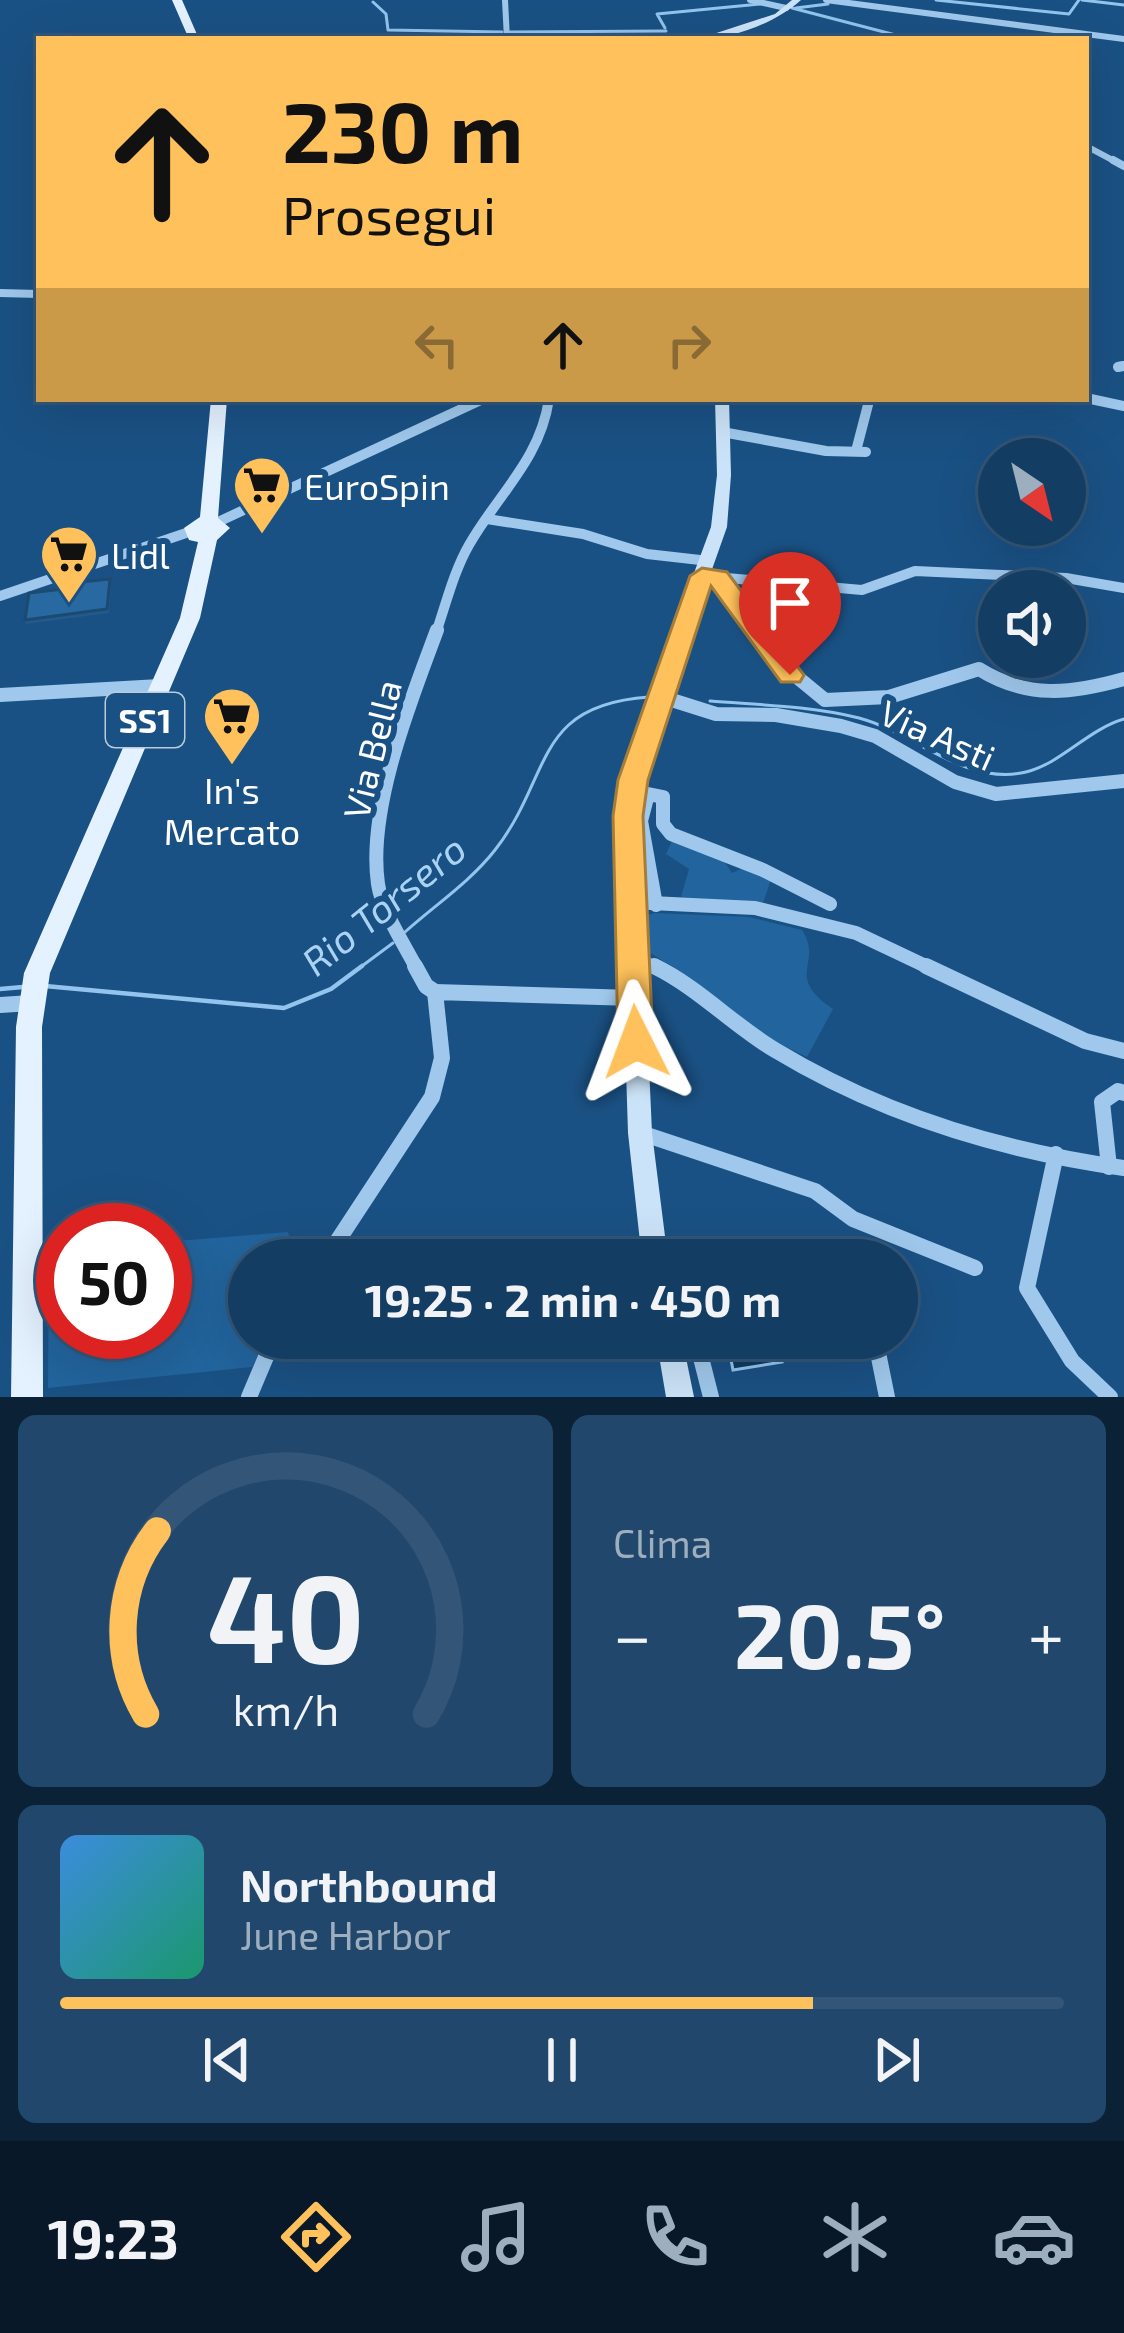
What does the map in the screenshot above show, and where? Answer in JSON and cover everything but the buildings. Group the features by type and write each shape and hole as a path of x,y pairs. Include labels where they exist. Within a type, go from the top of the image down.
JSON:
{"main road":[{"path":"177,0 192,34"},
{"path":"712,36 778,16 797,0"},
{"name":"SS1","path":"27,1397 33,991 190,618 207,528 219,402"},
{"path":"653,1239 640,1132 628,816 633,780 659,696 710,572 719,527 722,402"},
{"path":"673,1359 680,1397"}],"street":[{"path":"505,0 507,36"},
{"path":"750,0 786,8"},
{"path":"826,0 883,3 1061,36"},
{"path":"1089,38 1124,39"},
{"path":"1089,148 1124,166"},
{"path":"0,293 36,294"},
{"path":"1089,399 1124,406"},
{"path":"0,596 51,582 158,538 207,528 477,402"},
{"name":"Via Bella","path":"435,992 426,986 378,886 380,820 431,642 468,546 529,461 545,425 549,402"},
{"path":"722,432 804,448 861,452 868,402"},
{"path":"487,519 583,534 710,572 862,590 915,572 1066,578 1124,588"},
{"path":"710,572 774,658 825,700 889,697 979,669 1006,686 1075,693 1124,679"},
{"path":"0,695 160,686"},
{"name":"Via Asti","path":"659,696 716,714 776,716 841,726 875,736 955,782 996,794 1124,781"},
{"path":"656,904 641,821 647,794 663,796 663,824 670,834 763,870 830,904"},
{"path":"629,902 755,908 856,933 1085,1041 1124,1051"},
{"path":"632,959 665,968 739,1026 818,1072 974,1137 1117,1167 1102,1102 1118,1091 1124,1093"},
{"path":"0,1005 33,991"},
{"path":"340,1239 432,1096 442,1058 435,992 633,998"},
{"path":"640,1132 815,1191 853,1219 975,1268"},
{"path":"1056,1154 1028,1288 1060,1348 1088,1382 1110,1397"},
{"path":"249,1397 265,1359"},
{"path":"702,1359 711,1397"},
{"path":"879,1359 887,1397"}],"shaded area":[{"path":"673,839 722,858 732,873 745,867 771,879 763,903 681,897 689,869 666,854"},
{"path":"644,916 749,917 802,930 808,942 810,987 833,1009 807,1057 755,1032 678,970 642,948"},
{"path":"288,1232 289,1236 331,1237 228,1239 228,1359 256,1359 252,1367 48,1388 48,1359 192,1359 192,1240"},
{"path":"731,1359 782,1362 733,1370"}],"waterway":[{"path":"936,0 1069,14 1079,0"},
{"path":"1082,0 1124,5"},
{"path":"373,2 386,14 388,30 502,32"},
{"path":"665,28 657,14 760,4"},
{"path":"796,8 828,4"},
{"path":"792,8 899,36"},
{"path":"510,32 666,31"},
{"name":"Rio Torsero","path":"405,932 495,850 564,729 611,703 649,697"},
{"name":"Rio Torsero","path":"710,701 804,708 859,718 961,765 1004,775 1039,768 1124,719"},
{"name":"Rio Torsero","path":"358,969 393,943"},
{"name":"Rio Torsero","path":"45,986 284,1008 331,989 362,966"},
{"name":"Rio Torsero","path":"0,989 23,987"}],"place":[{"name":"EuroSpin","path":"262,536"},
{"name":"Lidl","path":"69,605"},
{"name":"In's Mercato","path":"232,767"}],"route":[{"path":"636,1042 628,816 633,780 702,576 718,578 790,675"}]}
